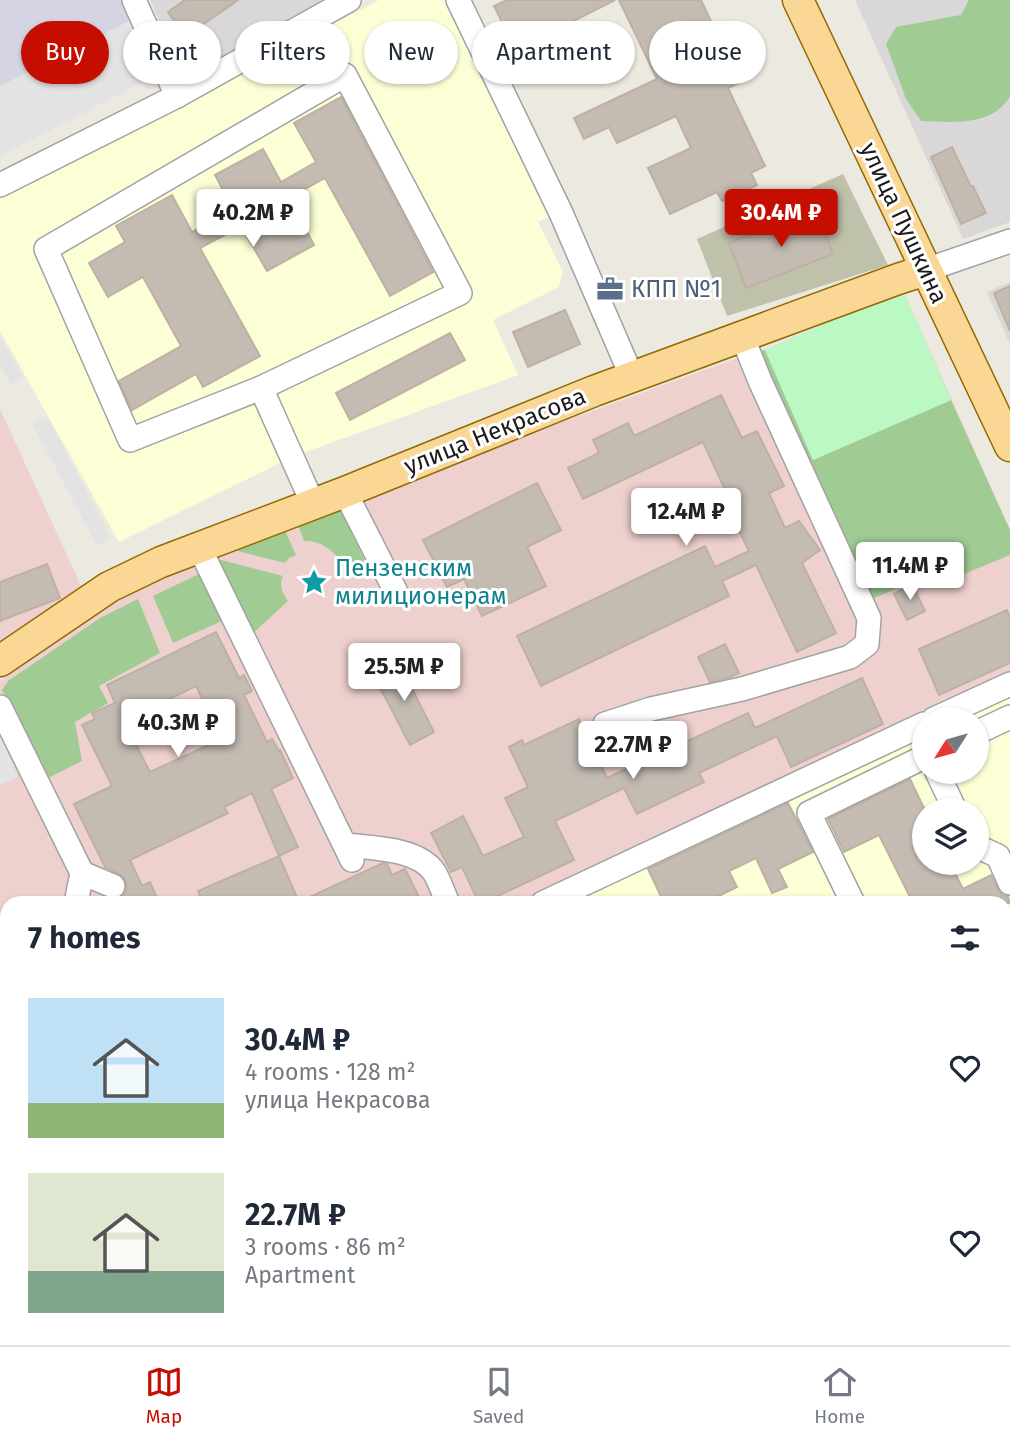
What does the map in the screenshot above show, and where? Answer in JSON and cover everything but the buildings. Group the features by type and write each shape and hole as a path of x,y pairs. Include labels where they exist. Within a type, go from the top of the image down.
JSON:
{"main road":[{"name":"улица Пушкина","path":"798,0 1010,446"},
{"name":"улица Некрасова","path":"0,662 109,587 161,562 345,492 632,377 926,270"}],"street":[{"path":"134,0 177,96"},
{"path":"0,185 177,96 349,0"},
{"path":"458,0 561,213 632,377"},
{"path":"345,75 460,293 261,388 130,440 46,249 345,75"},
{"name":"улица Некрасова","path":"926,270 1010,241"},
{"path":"606,724 651,709 742,689 850,657 867,644 869,618 742,336"},
{"path":"261,388 313,504"},
{"path":"345,492 395,590"},
{"path":"199,547 349,853 384,849 419,858 433,871 445,896"},
{"path":"960,707 1010,684"},
{"path":"0,707 82,873 77,896"},
{"path":"989,727 1010,717"},
{"path":"558,896 912,730"},
{"path":"850,896 809,813 912,763"},
{"path":"989,852 998,856 1010,883"},
{"path":"82,873 113,886"}],"shaded area":[{"path":"0,0 134,0 141,15 123,21 123,24 109,31 109,21 21,21 21,75 0,86"},
{"path":"150,0 324,0 288,21 235,21 235,52 221,60 221,21 159,21"},
{"path":"379,0 449,0 472,48 472,84 490,84 553,215 538,222 563,272 559,287 493,320 518,375 292,457 119,542 0,331 0,199 235,76 235,84 350,84 350,21 339,21"},
{"path":"855,0 1010,0 1010,222 963,239"},
{"path":"969,0 1010,0 1010,96 1003,106 983,118 958,122 921,121 906,99 886,44 896,27 961,15"},
{"path":"129,13 133,21 123,21 123,84 140,84 0,156 0,79 21,68 21,84 109,84 109,23"},
{"path":"843,174 888,265 727,316 697,239"},
{"path":"1010,282 1010,344 987,292"},
{"path":"903,290 1010,530 1010,674 939,707 912,707 912,720 534,896 0,896 0,681 98,611 218,546 765,350"},
{"path":"0,336 23,378 11,385 0,365"},
{"path":"765,350 813,460 951,400 1010,530 1010,555 942,583 937,571 874,598 752,353"},
{"path":"0,409 83,590 0,644"},
{"path":"47,416 111,538 97,546 32,423"},
{"path":"338,504 365,561 346,567 328,548 304,541 296,519"},
{"path":"282,524 296,555 285,563 218,546"},
{"path":"210,557 283,576 281,586 288,601 252,634"},
{"path":"201,573 224,620 173,643 153,596"},
{"path":"138,599 160,653 99,686 108,703 75,722 82,761 46,779 2,690 8,681 100,618"},
{"path":"1010,674 1010,896 534,896 912,720 912,784 989,784 989,707 939,707"},
{"path":"0,733 18,777 0,785"}],"green space":[{"path":"903,290 951,400 813,460 765,350"}],"place":[{"name":"КПП №1","path":"610,289"},
{"name":"Пензенским милиционерам","path":"314,582"}]}
